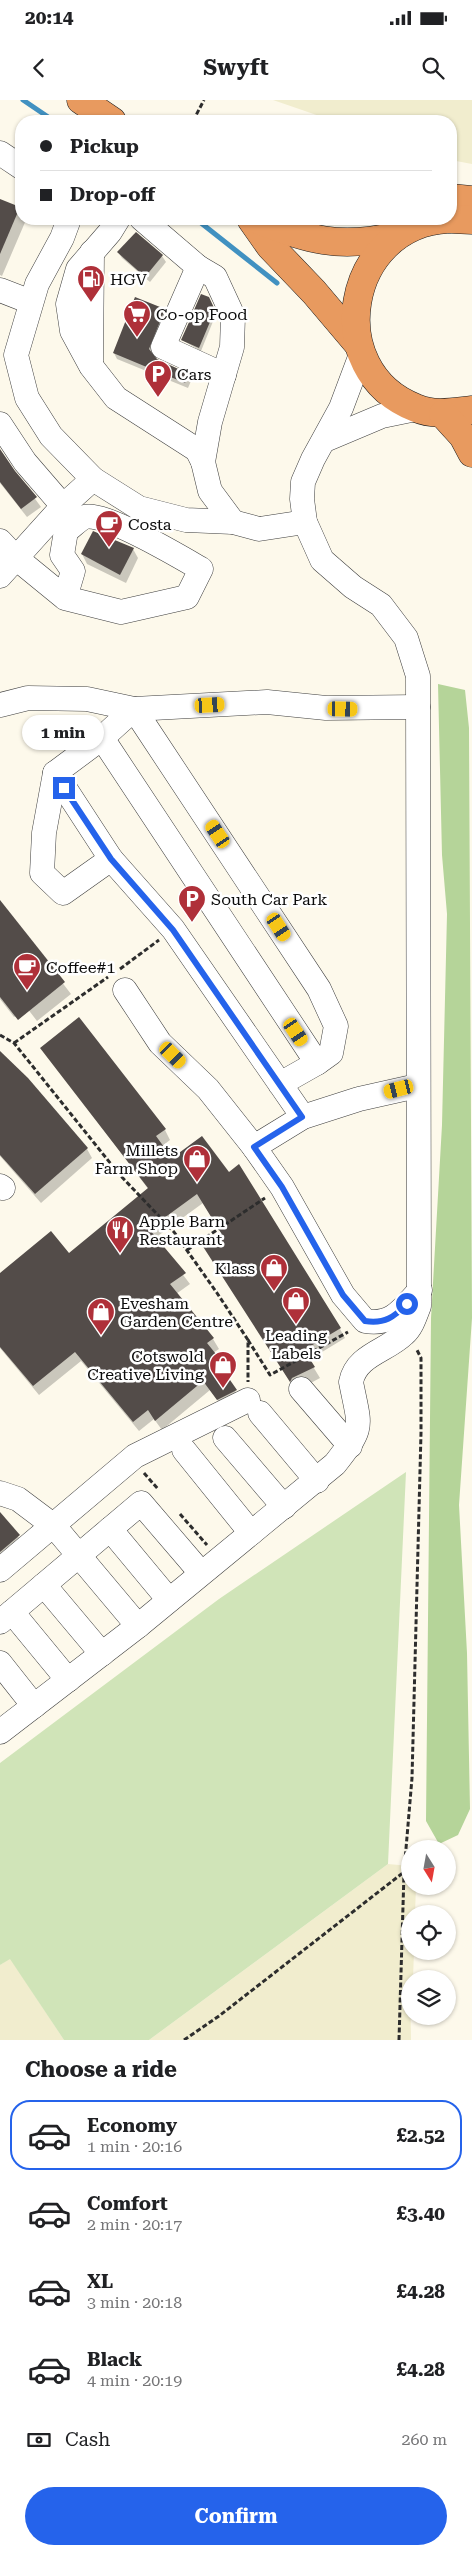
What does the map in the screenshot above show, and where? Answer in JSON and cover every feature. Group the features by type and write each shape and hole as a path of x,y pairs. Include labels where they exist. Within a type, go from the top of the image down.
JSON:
{"highway":[{"path":"81,100 103,115"},
{"path":"457,199 472,200"},
{"path":"457,219 472,220"},
{"path":"255,225 270,246 314,292 360,348 368,366 392,394 416,409 443,414 472,410"},
{"path":"271,225 318,240 366,242 388,227"},
{"path":"320,225 345,227 360,225"},
{"path":"374,225 388,227 410,225"},
{"path":"360,348 355,310 360,287 388,227"},
{"path":"443,414 463,436 472,452"}],"street":[{"path":"0,153 15,163"},
{"path":"67,225 62,238 37,284 16,355 27,398 51,436 93,479 139,508 186,520 232,522 259,529 305,522"},
{"path":"113,225 78,269 68,304 72,331 91,366 116,398 197,450 203,462 210,491 232,522"},
{"path":"149,225 198,267 215,277 234,316 232,347 210,422 203,462"},
{"path":"198,267 163,347 224,375"},
{"path":"0,290 31,302"},
{"path":"0,1732 138,1626 317,1481 335,1464 350,1446 359,1426 351,1382 352,1375 370,1355 404,1334 413,1322 419,1306 417,1086 418,676 406,638 381,605 353,587 322,560 305,522 302,499 303,482 312,459 325,440 352,383 360,348"},
{"path":"325,440 382,416 416,409"},
{"path":"0,424 25,462 63,506"},
{"path":"0,576 63,506 93,479"},
{"path":"0,541 16,558 66,598 121,612 146,608 187,597 201,569 169,550 99,516 85,517 66,531 62,556 73,571 66,598"},
{"path":"0,705 28,698 87,699 134,709 266,702 326,708 418,707"},
{"path":"111,859 63,893 42,873 44,833 55,774 102,738 134,709"},
{"path":"134,709 319,989 336,1026 331,1053 280,1084"},
{"path":"102,738 317,1063"},
{"path":"55,774 111,859 173,930 302,1117"},
{"path":"125,990 160,1043 208,1089 254,1147 282,1187 343,1295 365,1321 385,1321 394,1317 420,1290"},
{"path":"254,1147 302,1117 360,1099 417,1086"},
{"path":"301,1389 350,1446"},
{"path":"0,1570 135,1456 254,1406 317,1481"},
{"path":"225,1438 284,1507"},
{"path":"184,1450 251,1533"},
{"path":"0,1492 18,1499 54,1526 138,1626"},
{"path":"68,1680 6,1617 141,1503 210,1566"},
{"path":"110,1529 169,1600"},
{"path":"44,1585 102,1654"},
{"path":"0,1664 34,1706"}],"path":[{"path":"196,115 204,100"},
{"path":"0,1035 14,1043 119,1174 174,1232 270,1375 308,1353 314,1352 365,1321"},
{"path":"187,1250 282,1187"},
{"path":"404,1334 412,1340 421,1358 422,1433 412,1778 407,1840"},
{"path":"248,1340 254,1406"},
{"path":"143,1472 162,1494"},
{"path":"175,1509 210,1566"},
{"path":"184,2040 219,2016 401,1874"},
{"path":"399,2040 403,1895"}],"shaded area":[{"path":"273,100 472,100 472,164 457,161 457,115 317,115"},
{"path":"388,1864 401,1865 401,1895 416,1895 415,1905 401,1905 401,1960 414,1960 413,1970 401,1970 401,2025 411,2025 411,2040 149,2040"},
{"path":"10,1958 64,2040 0,2040 0,1965"}],"green space":[{"path":"438,684 465,690 469,728 472,1318 459,1505 467,1653 470,1809 458,1835 447,1840 437,1840 426,1821 431,1318 442,1125 447,914 442,855"},
{"path":"406,1472 388,1864 149,2040 64,2040 10,1959 0,1965 0,1763 219,1599"}],"building":[{"path":"0,199 15,205 15,219 0,254"},
{"path":"136,232 163,255 145,277 117,252"},
{"path":"201,294 209,297 215,310 199,348 181,340 190,320 200,324 191,317"},
{"name":"Co-op Food","path":"135,297 165,309 149,349 157,359 189,374 185,383 113,353"},
{"path":"0,449 15,471 37,497 21,509 0,482"},
{"name":"Costa","path":"93,531 134,548 120,575 81,554"},
{"path":"0,900 65,982 18,1020 0,997"},
{"path":"79,1017 166,1129 156,1136 172,1158 202,1136 229,1172 239,1164 341,1328 304,1350 315,1367 292,1378 290,1382 202,1245 221,1233 197,1194 149,1229 186,1273 170,1284 214,1338 207,1343 224,1364 221,1367 237,1390 217,1400 203,1381 155,1421 148,1410 133,1422 75,1352 33,1386 0,1347 0,1273 51,1231 69,1253 148,1188 40,1048"},
{"path":"0,1051 28,1078 88,1148 35,1194 0,1155"},
{"path":"0,1512 20,1535 0,1552"}],"waterway":[{"path":"23,100 45,115"},
{"path":"204,225 277,283"}],"place":[{"name":"HGV","path":"91,303"},
{"name":"Co-op Food","path":"137,338"},
{"name":"Cars","path":"158,398"},
{"name":"Costa","path":"109,548"},
{"name":"South Car Park","path":"192,923"},
{"name":"Coffee#1","path":"27,991"},
{"name":"Millets Farm Shop","path":"197,1183"},
{"name":"Apple Barn Restaurant","path":"120,1254"},
{"name":"Klass","path":"274,1292"},
{"name":"Leading Labels","path":"296,1325"},
{"name":"Evesham Garden Centre","path":"101,1336"},
{"name":"Cotswold Creative Living","path":"223,1389"}],"route":[{"path":"64,788 111,859 173,930 302,1117 270,1135 254,1147 282,1187 343,1295 356,1313 365,1321 375,1323 394,1317 407,1304"}]}
